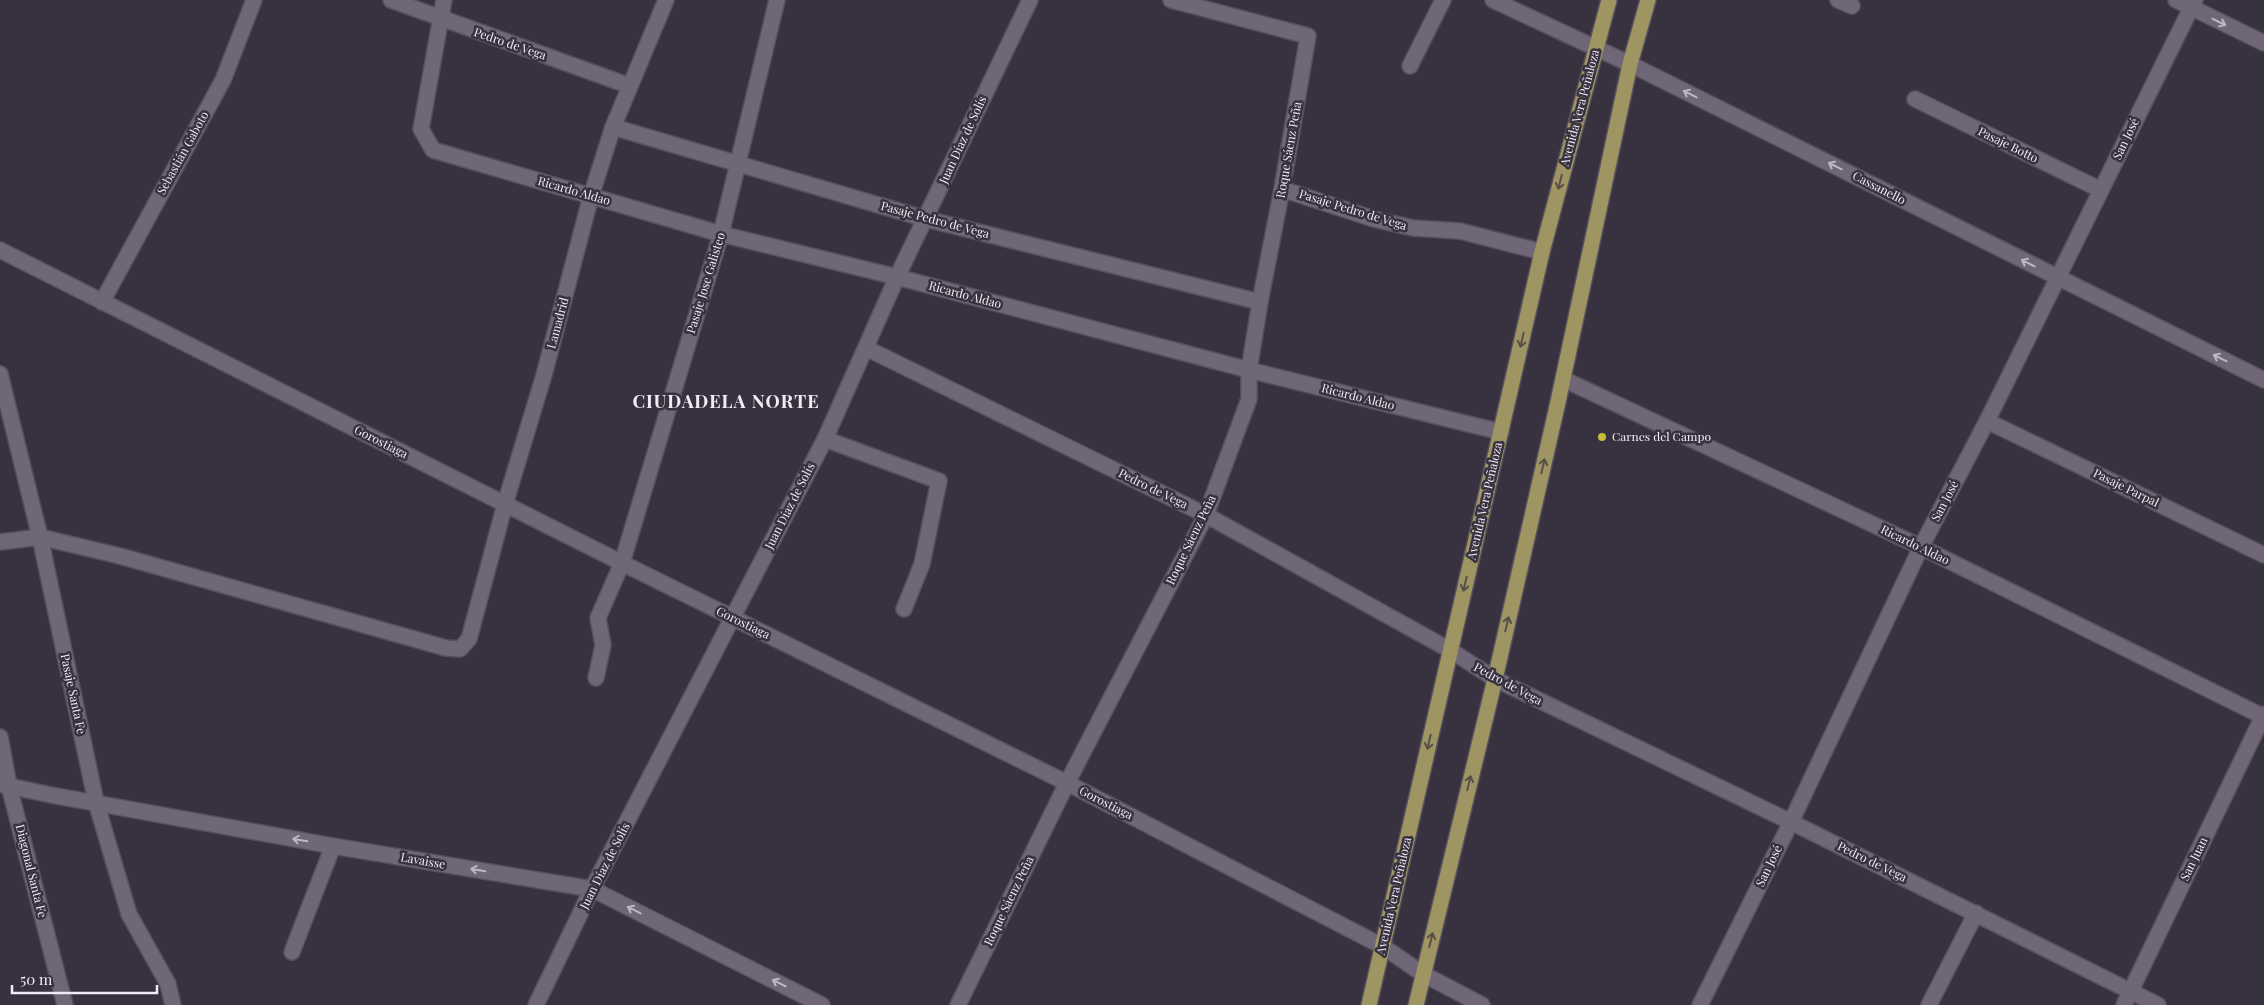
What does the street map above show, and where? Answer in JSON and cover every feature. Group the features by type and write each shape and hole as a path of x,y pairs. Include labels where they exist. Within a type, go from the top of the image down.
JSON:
{"main road":[{"name":"Avenida Vera Peñaloza","path":"1369,1005 1542,252 1609,0"},
{"path":"1416,1005 1495,679 1563,379 1630,64 1648,0"}],"street":[{"name":"Sebastián Gaboto","path":"102,302 223,80 254,0"},
{"name":"Pedro de Vega","path":"391,0 630,86"},
{"path":"441,19 444,0"},
{"name":"Lamadrid","path":"40,536 120,556 446,648 460,649 469,638 505,504 544,375 591,196 613,127 666,0"},
{"name":"Pasaje Jose Galisteo","path":"596,678 603,645 598,618 622,563 721,234 777,0"},
{"name":"Juan Díaz de Solís","path":"536,1005 592,889 825,439 897,277 1030,0"},
{"name":"Roque Sáenz Peña","path":"958,1005 1067,783 1206,515 1249,399 1249,370 1260,302 1308,36 1171,0"},
{"path":"1410,66 1443,0"},
{"name":"Cassanello","path":"1493,0 1630,64 2264,380"},
{"path":"2176,0 2193,4 2264,43"},
{"name":"San José","path":"1700,1005 1791,822 1921,547 1987,421 2193,4"},
{"name":"Ricardo Aldao","path":"441,19 421,129 432,150 721,234 897,277 1249,370 1501,432"},
{"name":"Pasaje Botto","path":"1915,100 2101,190"},
{"name":"Pasaje Pedro de Vega","path":"613,127 926,218 1260,302"},
{"name":"Pasaje Pedro de Vega","path":"1282,188 1374,219 1413,228 1460,231 1542,252"},
{"name":"Gorostiaga","path":"0,250 732,618 1067,783 1382,946 1423,974 1482,1005"},
{"name":"Pedro de Vega","path":"866,348 1206,515 1450,650 1495,679 1976,913 2127,998 2158,1005"},
{"name":"Pasaje Santa Fe","path":"0,374 40,536 96,802 129,914 168,984 173,1005"},
{"name":"Ricardo Aldao","path":"1563,379 1921,547 2264,716"},
{"name":"Pasaje Parpal","path":"1987,421 2264,554"},
{"path":"825,439 939,482 922,564 904,609"},
{"path":"0,542 40,536"},
{"name":"San Juan","path":"2127,998 2264,716"},
{"name":"Diagonal Santa Fe","path":"0,736 5,785 65,1005"},
{"name":"Lavaisse","path":"5,785 333,846 592,889 822,1005"},
{"path":"292,952 333,846"},
{"path":"1929,1005 1976,913"}],"place":[{"name":"Carnes del Campo","path":"1602,437"}],"district":[{"name":"CIUDADELA NORTE","path":"726,402"}]}
